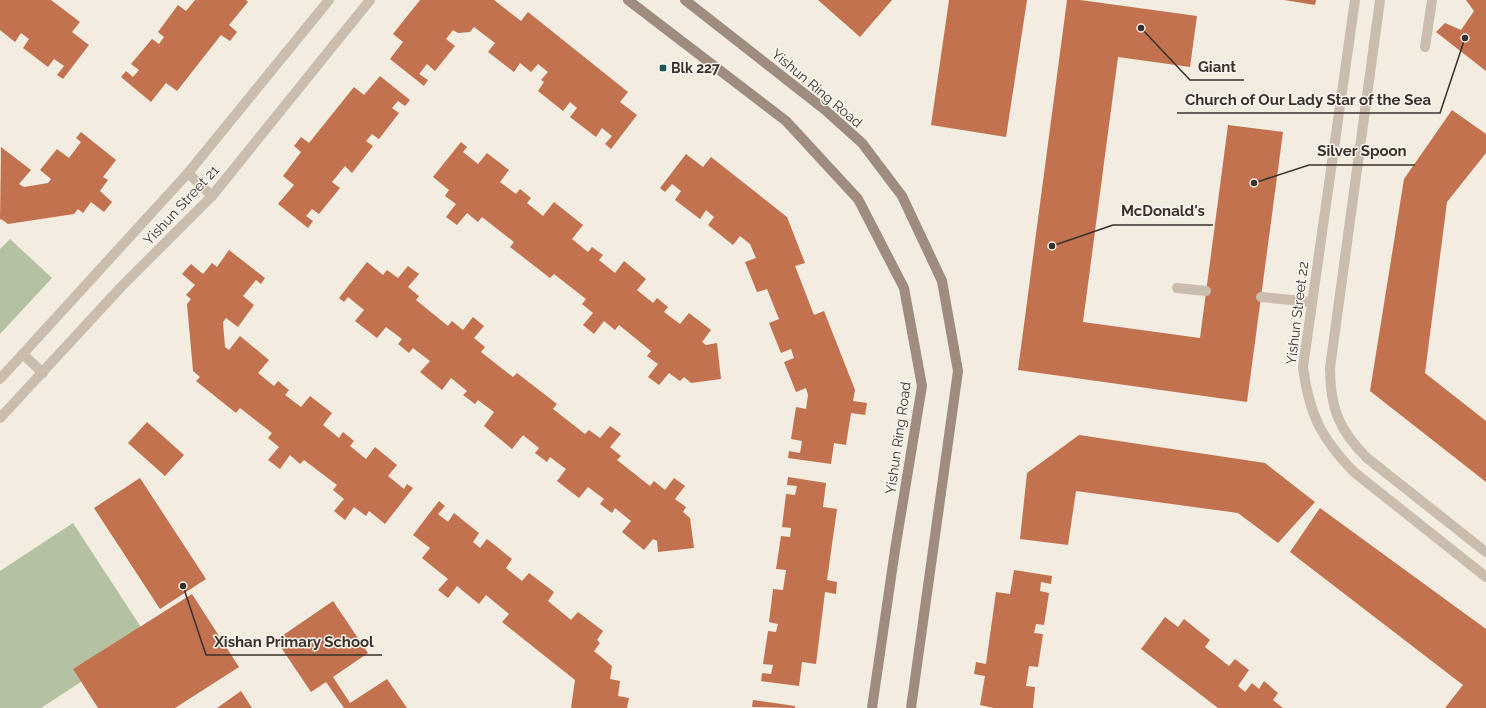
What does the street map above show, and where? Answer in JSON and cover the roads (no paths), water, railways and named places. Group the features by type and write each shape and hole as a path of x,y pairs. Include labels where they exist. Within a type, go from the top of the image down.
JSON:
{"main road":[{"name":"Yishun Ring Road","path":"628,0 786,121 858,199 904,288 922,386 895,550 872,708"},
{"name":"Yishun Ring Road","path":"685,0 824,109 862,143 902,196 942,281 958,371 911,708"}],"street":[{"name":"Yishun Street 21","path":"0,379 188,173 329,0"},
{"name":"Yishun Street 21","path":"0,418 121,287 212,196 370,0"},
{"name":"Yishun Street 22","path":"1355,0 1303,367 1306,390 1311,410 1322,434 1336,454 1354,472 1486,577"},
{"path":"1380,0 1330,368 1332,403 1340,424 1351,442 1367,458 1486,552"},
{"path":"1424,47 1432,0"},
{"path":"188,173 212,196"},
{"path":"1177,288 1206,291"},
{"path":"1261,297 1312,302"},
{"path":"23,354 43,373"}],"place":[{"name":"Giant","path":"1141,28"},
{"name":"Church of Our Lady Star of the Sea","path":"1465,38"},
{"name":"Blk 227","path":"663,68"},
{"name":"Silver Spoon","path":"1254,183"},
{"name":"McDonald's","path":"1052,246"},
{"name":"Xishan Primary School","path":"183,586"}]}
